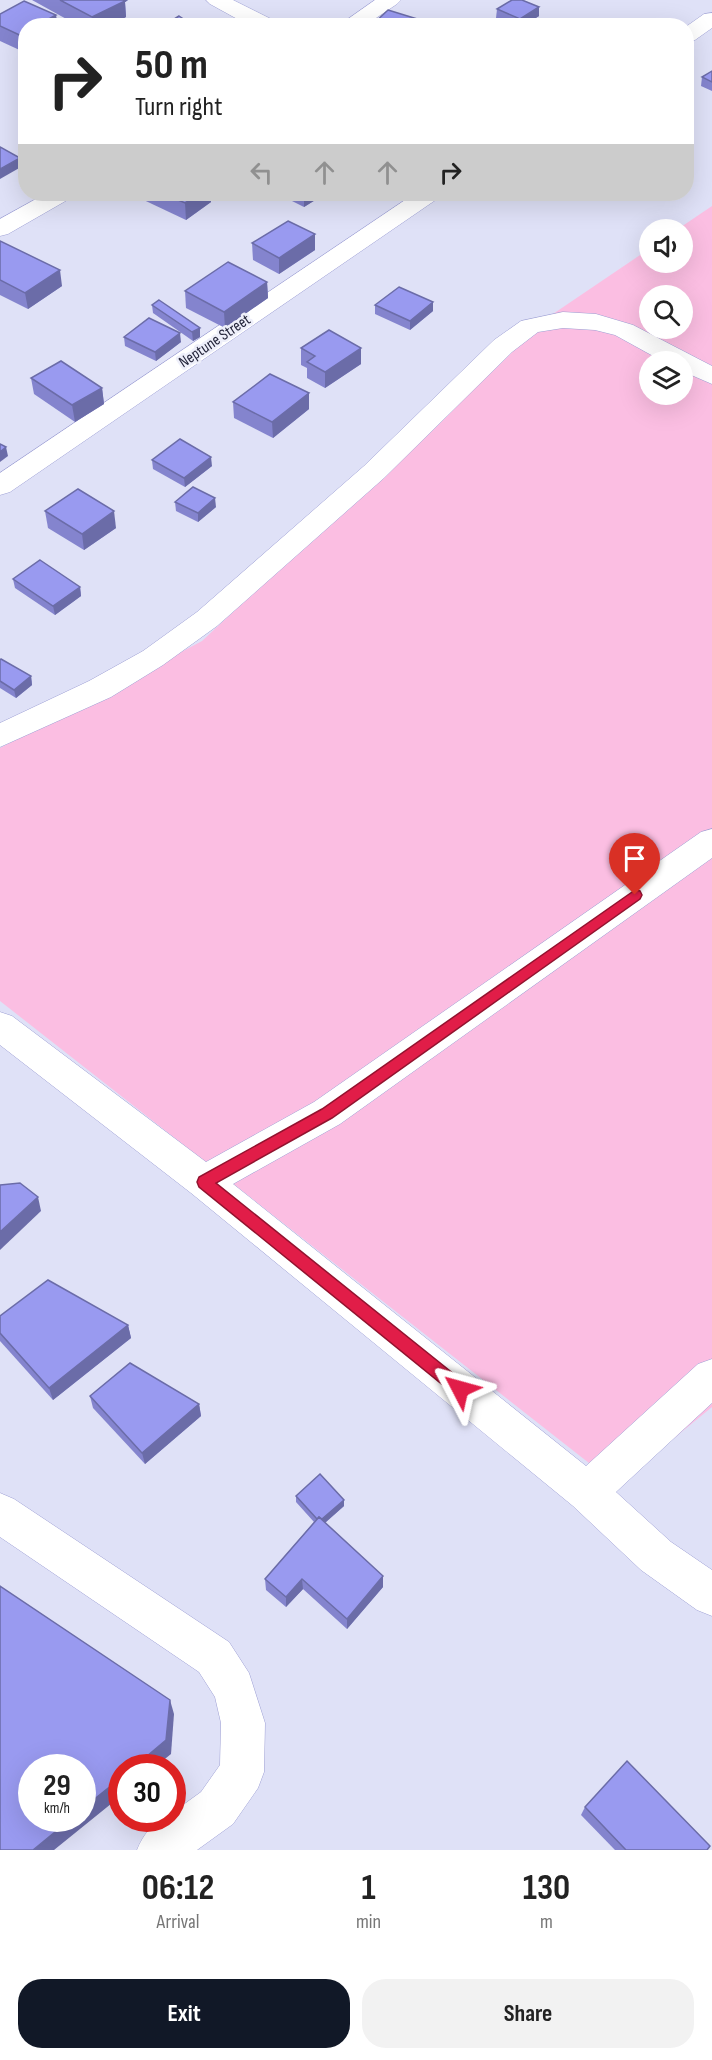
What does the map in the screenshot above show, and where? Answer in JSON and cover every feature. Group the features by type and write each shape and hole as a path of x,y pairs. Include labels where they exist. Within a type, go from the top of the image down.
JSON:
{"street":[{"path":"217,0 252,18"},
{"path":"361,18 390,0"},
{"path":"0,229 49,201"},
{"name":"Neptune Street","path":"0,486 419,201"},
{"path":"0,736 100,689 153,658 207,619 374,472 503,346 530,326 563,320 596,322 624,330 712,376"},
{"path":"204,1182 327,1113 712,841"},
{"path":"0,1026 204,1182 587,1492 656,1556 712,1595"},
{"path":"587,1492 712,1377"},
{"path":"0,1513 214,1657 234,1688 243,1723 242,1772 217,1808 159,1850"}],"shaded area":[{"path":"712,206 712,1407 617,1485 0,1001 0,748 202,641 547,318 639,256 639,273 693,273 693,219"}],"building":[{"path":"60,0 123,0 125,1 92,17"},
{"path":"512,0 522,0 539,7 522,18 497,9"},
{"path":"24,1 56,15 50,18 18,18 18,34 0,26 0,14"},
{"path":"388,10 414,18 380,18"},
{"path":"712,71 712,82 702,77"},
{"path":"0,147 18,157 18,159 0,169"},
{"path":"288,221 315,234 279,258 252,243"},
{"path":"0,241 60,270 25,293 0,280"},
{"path":"228,262 267,282 224,312 185,291"},
{"path":"399,287 433,302 410,321 375,305"},
{"path":"159,300 200,328 192,332 152,305"},
{"path":"149,318 180,333 155,352 124,337"},
{"path":"329,330 361,348 325,372 307,362 315,356 301,348"},
{"path":"61,361 102,388 72,405 31,378"},
{"path":"270,374 309,393 272,422 233,402"},
{"path":"180,439 211,457 184,478 152,460"},
{"path":"0,444 6,447 0,452"},
{"path":"193,487 215,498 198,513 175,502"},
{"path":"78,489 114,511 82,534 45,511"},
{"path":"40,560 80,587 53,606 13,579"},
{"path":"1,659 31,676 14,690 0,681"},
{"path":"20,1183 38,1197 0,1232 0,1185"},
{"path":"48,1280 128,1325 49,1388 0,1333 0,1316"},
{"path":"130,1363 199,1404 142,1453 90,1396"},
{"path":"320,1474 344,1500 322,1519 319,1517 317,1519 296,1496"},
{"path":"319,1517 383,1576 347,1619 302,1579 286,1597 265,1579"},
{"path":"0,1586 170,1700 166,1740 149,1754 108,1754 108,1788 96,1798 96,1754 18,1754 18,1832 55,1832 33,1850 0,1850"},
{"path":"627,1761 710,1846 707,1850 626,1850 585,1807"}],"route":[{"path":"460,1389 204,1182 327,1113 635,895"}]}
